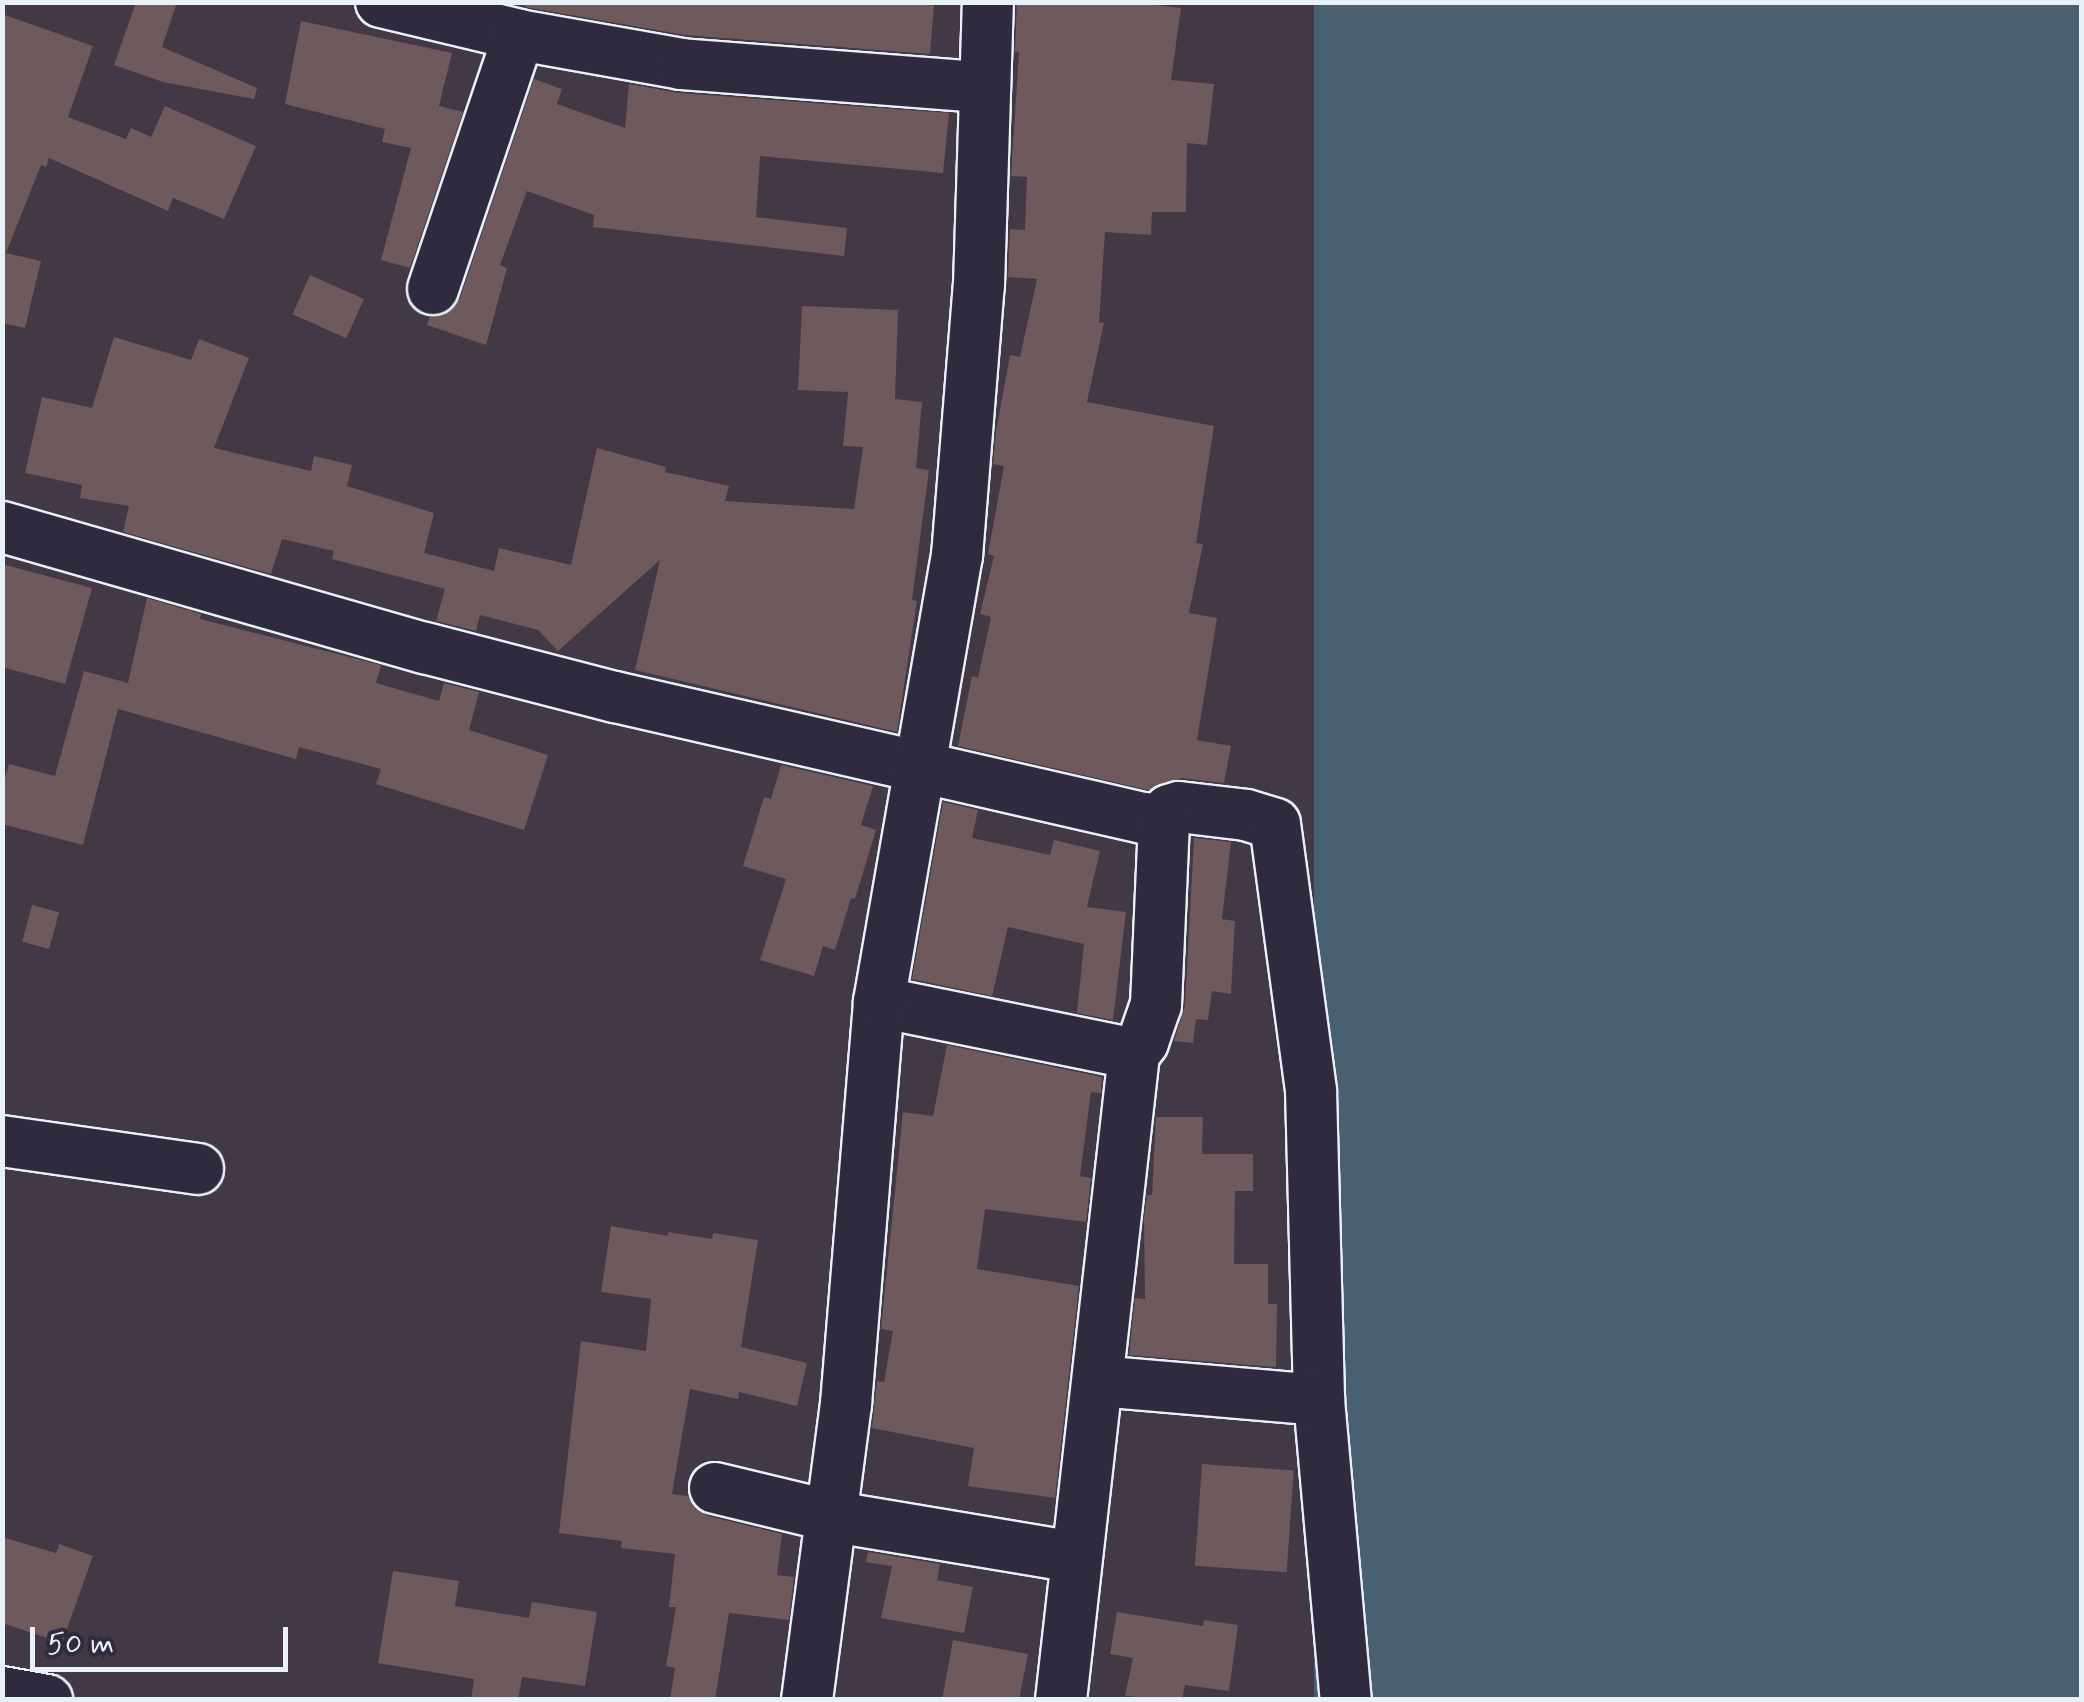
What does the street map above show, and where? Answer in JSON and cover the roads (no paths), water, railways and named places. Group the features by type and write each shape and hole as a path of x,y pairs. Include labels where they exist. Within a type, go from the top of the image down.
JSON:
{"street":[{"path":"380,2 519,35 680,64 982,87"},
{"path":"807,1700 834,1518 879,1002 957,556 978,284 988,2"},
{"path":"433,289 519,35"},
{"path":"2,527 425,648 616,697 1164,820"},
{"path":"1071,1698 1074,1557 1134,1054 1143,1042 1156,1005 1164,820 1169,810 1179,807 1246,815 1275,824 1311,1091 1319,1400 1346,1700"},
{"path":"879,1002 1134,1054"},
{"path":"2,1140 198,1169"},
{"path":"1098,1381 1319,1400"},
{"path":"715,1488 834,1518 1074,1557"},
{"path":"2,1692 46,1700"}],"water":[{"path":"1314,3 2081,3 2081,1700 1314,1700"}]}
